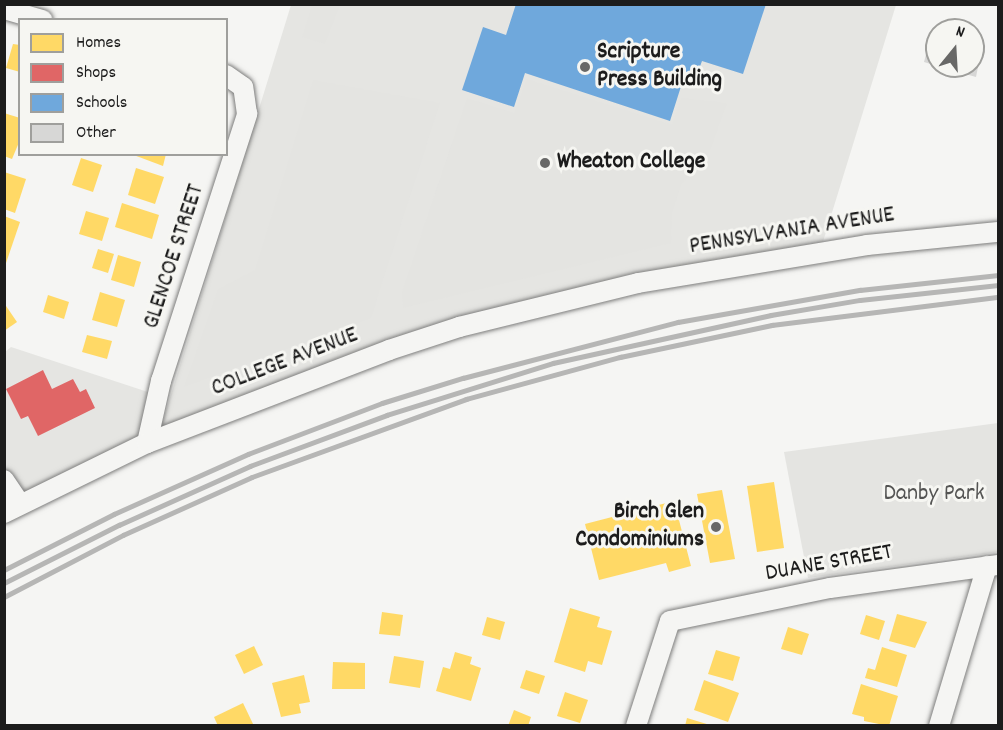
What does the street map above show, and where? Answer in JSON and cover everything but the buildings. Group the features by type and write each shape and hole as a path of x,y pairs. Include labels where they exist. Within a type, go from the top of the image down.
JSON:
{"street":[{"path":"4,9 35,18"},
{"name":"GLENCOE STREET","path":"147,443 161,381 247,114 243,87 228,76"},
{"name":"PENNSYLVANIA AVENUE","path":"595,291 867,245 999,232"},
{"name":"COLLEGE AVENUE","path":"12,509 147,443 389,350 595,291"},
{"path":"4,480 12,509"},
{"path":"939,726 993,565"},
{"name":"DUANE STREET","path":"636,726 670,621 830,588 993,565"}],"shaded area":[{"name":"Wheaton College","path":"291,5 896,5 822,245 631,274 382,344 161,427"},
{"path":"11,347 154,394 143,440 21,500 5,474 5,352"}],"green space":[{"path":"312,5 340,5 325,44 302,37"},
{"path":"527,79 672,125 681,98 727,103 710,151 681,185 672,213 671,243 403,308 402,292 467,98 514,113"},
{"path":"313,80 440,103 371,318 184,387 218,289 255,270"},
{"name":"Danby Park","path":"998,423 998,552 808,578 784,452"}],"railway":[{"path":"4,570 114,514 248,454 382,403 463,378 678,322 860,290 998,275"},
{"path":"4,583 119,525 250,466 387,415 553,363 771,315 860,300 998,285"},
{"path":"4,597 123,535 252,477 466,399 620,357 772,325 998,297"}],"place":[{"name":"Scripture Press Building","path":"585,67"},
{"name":"Wheaton College","path":"545,163"},
{"name":"Birch Glen Condominiums","path":"716,527"}]}
